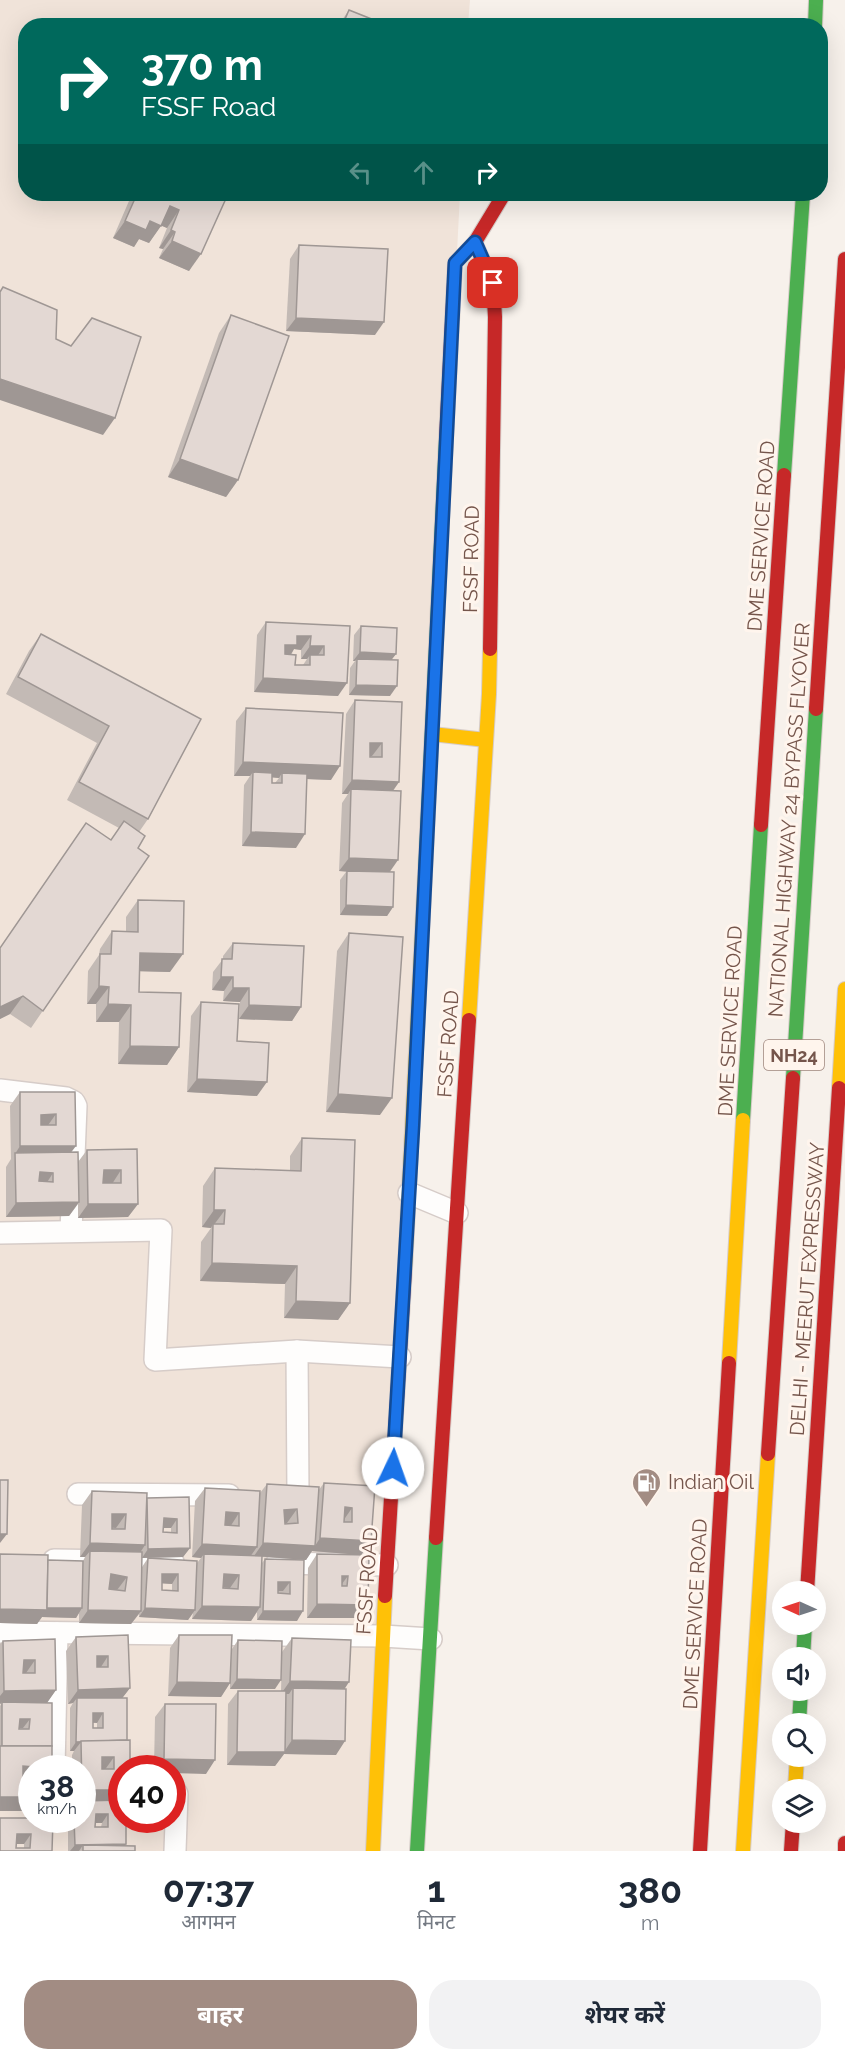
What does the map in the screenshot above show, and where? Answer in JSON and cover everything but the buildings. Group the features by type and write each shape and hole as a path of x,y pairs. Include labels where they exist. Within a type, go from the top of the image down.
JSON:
{"main road":[{"path":"815,18 816,0"},
{"name":"FSSF ROAD","path":"373,1851 409,1194 455,263 475,242 500,201"},
{"name":"DME SERVICE ROAD","path":"700,1851 764,780 803,201"},
{"name":"FSSF ROAD","path":"417,1851 489,682 495,317 493,283 475,242"},
{"name":"NATIONAL HIGHWAY 24 BYPASS FLYOVER","path":"743,1851 845,259"},
{"path":"432,734 486,740"},
{"name":"DELHI - MEERUT EXPRESSWAY","path":"808,1581 845,989"},
{"path":"791,1851 792,1833"},
{"path":"844,1851 845,1843"}],"street":[{"path":"0,1090 66,1098 74,1102 76,1106 71,1231"},
{"path":"409,1194 457,1213"},
{"path":"0,1233 161,1230 155,1360 297,1351 400,1357"},
{"path":"297,1351 298,1495"},
{"path":"368,1491 392,1490"},
{"path":"78,1494 251,1495"},
{"path":"274,1495 321,1494"},
{"path":"54,1560 197,1562"},
{"path":"256,1563 387,1565"},
{"path":"0,1632 383,1636 431,1639"},
{"path":"54,1755 57,1633"},
{"path":"123,1634 123,1656"},
{"path":"176,1833 176,1851"}],"shaded area":[{"path":"0,0 470,0 469,18 18,18 18,201 460,201 404,1282 369,1851 0,1851"}],"traffic: fast":[{"path":"815,18 816,0"},
{"path":"784,475 803,201"},
{"path":"425,874 446,439"},
{"path":"793,1078 816,709"},
{"path":"743,1120 761,825"},
{"path":"417,1851 436,1538"},
{"path":"804,1635 804,1647"},
{"path":"800,1701 800,1713"}],"traffic: slow":[{"path":"469,1020 490,649"},
{"path":"432,734 486,740"},
{"path":"405,1268 425,874"},
{"path":"839,1088 845,989"},
{"path":"729,1363 743,1120"},
{"path":"743,1851 768,1454"},
{"path":"373,1851 385,1596"},
{"path":"796,1767 796,1779"}],"traffic: jam":[{"path":"446,439 455,263 475,242 500,201"},
{"path":"475,242 493,283 495,317 490,649"},
{"path":"816,709 845,259"},
{"path":"761,825 784,475"},
{"path":"436,1538 469,1020"},
{"path":"768,1454 793,1078"},
{"path":"808,1581 839,1088"},
{"path":"385,1596 405,1268"},
{"path":"700,1851 729,1363"},
{"path":"791,1851 792,1833"},
{"path":"845,1843 845,1851"}],"place":[{"name":"Indian Oil","path":"647,1508"}],"route":[{"path":"393,1468 413,1125 455,263 475,242 493,283"}]}
